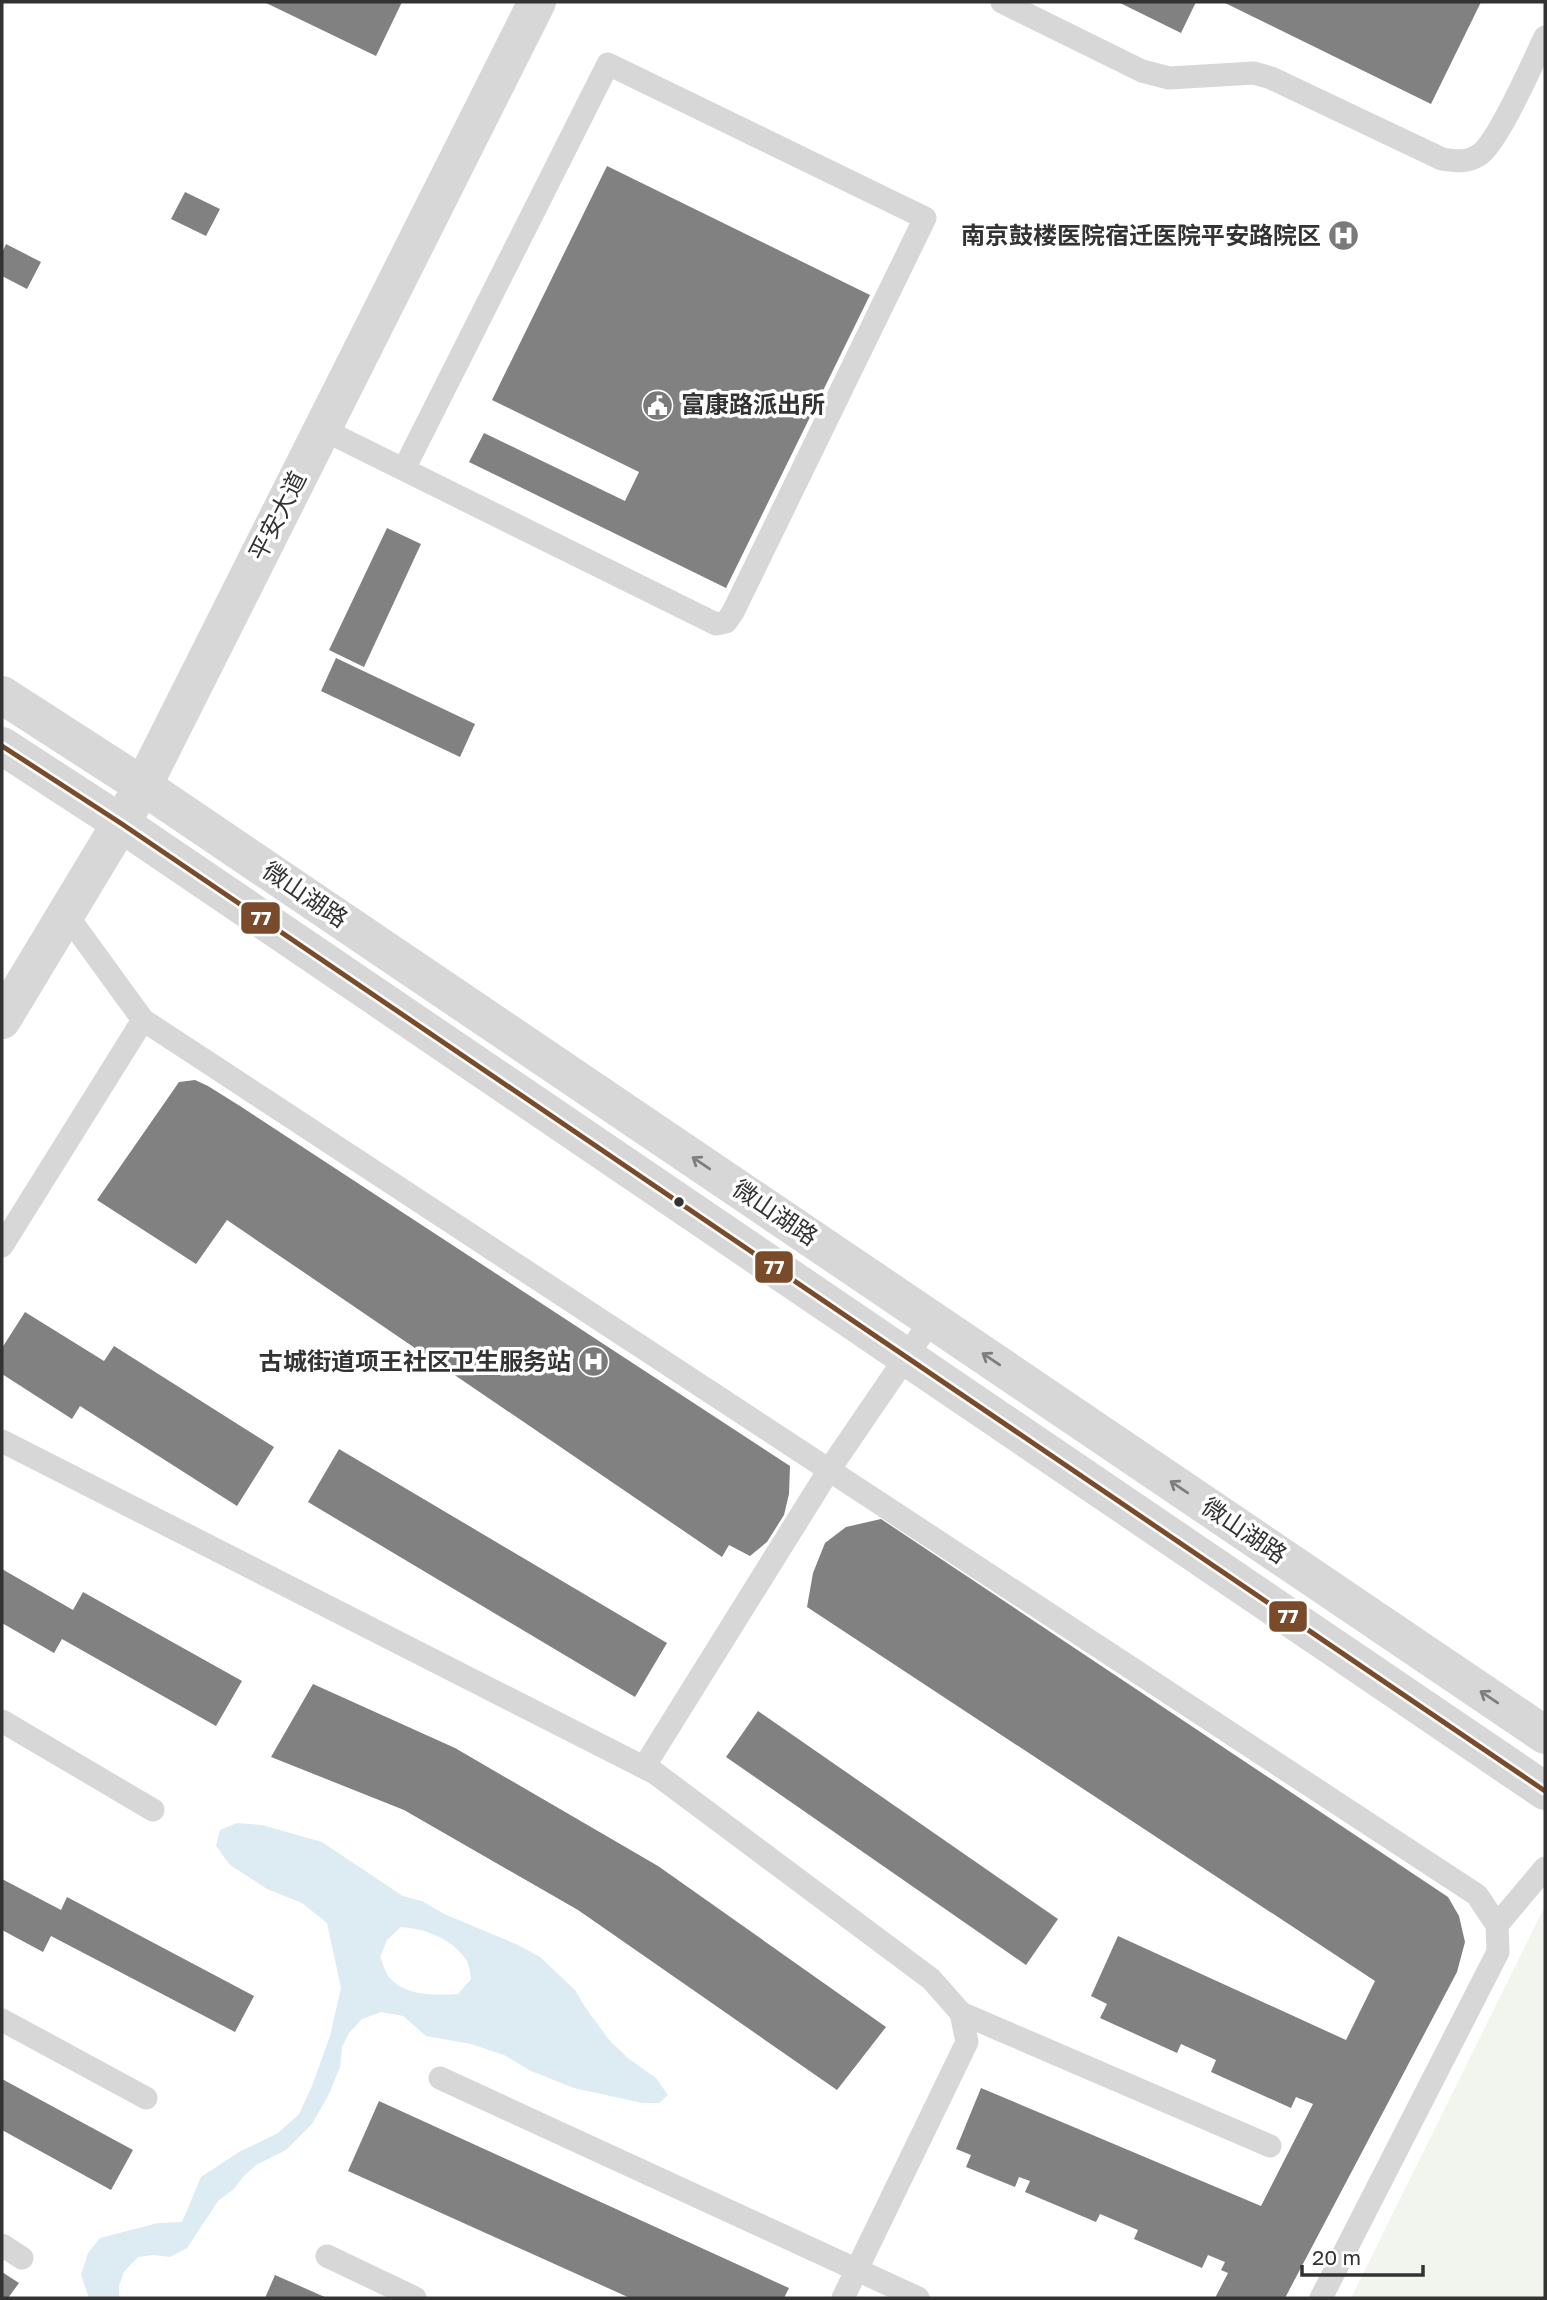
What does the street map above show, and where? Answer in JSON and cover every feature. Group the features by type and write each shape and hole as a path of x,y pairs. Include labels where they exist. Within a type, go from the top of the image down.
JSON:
{"street":[{"name":"平安大道","path":"2,1020 143,786 537,2"},
{"name":"微山湖路","path":"2,695 143,786 1545,1735"},
{"name":"微山湖路","path":"2,746 122,824 1545,1791"}],"lane":[{"path":"1002,2 1142,71 1169,78 1254,73 1270,78 1442,159 1465,162 1480,155 1496,136 1545,37"},
{"path":"322,429 716,624 726,622 925,218 608,64 404,469"},
{"path":"66,914 143,1020 1478,1895 1497,1925 1498,1952 1321,2298"},
{"path":"2,1246 143,1020"},
{"path":"644,1768 829,1470 932,1320"},
{"path":"2,1441 655,1773 931,1979 961,2013 1270,2146"},
{"path":"2,1721 153,1810"},
{"path":"1497,1925 1545,1868"},
{"path":"844,2298 967,2042 961,2013"},
{"path":"2,2020 146,2098"},
{"path":"440,2078 918,2298"},
{"path":"2,2245 22,2258"},
{"path":"327,2256 415,2298"}],"shaded area":[{"path":"237,1823 262,1825 322,1842 403,1896 422,1901 444,1914 540,1957 575,1990 610,2041 629,2059 656,2078 668,2095 659,2103 642,2103 574,2088 531,2071 504,2055 471,2044 426,2036 403,2016 381,2012 362,2019 349,2033 342,2047 340,2067 312,2124 286,2150 256,2165 234,2189 218,2201 187,2248 170,2257 138,2257 124,2272 119,2286 119,2298 89,2298 81,2275 88,2253 100,2238 158,2223 182,2222 201,2177 239,2152 278,2133 299,2114 330,2036 341,1988 327,1923 302,1903 267,1889 230,1865 216,1846 220,1830","holes":["401,1927 444,1939 465,1958 471,1979 458,1994 412,1991 396,1984 386,1973 380,1957 387,1940"]},
{"path":"1545,1906 1545,2298 1351,2298"}],"building":[{"path":"264,2 402,2 376,56"},
{"path":"1118,2 1196,2 1181,33"},
{"path":"1223,2 1481,2 1431,104"},
{"path":"607,166 870,295 726,588 469,462 484,433 625,501 639,472 492,400"},
{"path":"185,192 220,209 206,236 171,219"},
{"path":"6,244 41,262 27,289 2,276 2,253"},
{"path":"387,528 421,544 364,667 329,650"},
{"path":"336,658 475,724 460,757 321,691"},
{"path":"195,1080 240,1106 790,1466 789,1494 784,1515 767,1542 750,1556 729,1545 722,1557 227,1220 196,1264 97,1200 179,1082"},
{"path":"25,1312 104,1361 114,1346 274,1447 237,1506 80,1406 72,1419 2,1374 2,1348"},
{"path":"339,1449 667,1643 635,1697 308,1502"},
{"path":"881,1519 1448,1897 1459,1916 1465,1942 1457,1972 1285,2298 1215,2298 1228,2273 1221,2270 1225,2262 1208,2255 1202,2268 1134,2239 1138,2230 1100,2214 1096,2222 1025,2192 1030,2181 1019,2177 1015,2187 966,2167 971,2155 956,2149 981,2088 1261,2206 1313,2104 1296,2097 1291,2108 1211,2072 1216,2060 1181,2044 1177,2053 1100,2018 1107,2004 1091,1996 1118,1936 1346,2040 1375,1981 807,1607 813,1573 825,1543 846,1527"},
{"path":"2,1569 73,1610 83,1592 242,1681 216,1726 62,1639 54,1653 2,1623"},
{"path":"313,1684 455,1748 658,1866 886,2027 837,2090 578,1910 404,1810 271,1757"},
{"path":"758,1711 1058,1919 1026,1965 726,1757"},
{"path":"2,1879 61,1910 67,1897 254,1996 235,2032 51,1936 43,1952 2,1930"},
{"path":"2,2079 133,2150 111,2190 2,2130"},
{"path":"379,2101 789,2288 784,2298 630,2298 348,2171"},
{"path":"2,2272 19,2283 8,2298 2,2298"},
{"path":"275,2275 327,2298 265,2298"}],"transit line":[{"name":"77","path":"2,746 122,824 1545,1791"}],"place":[{"name":"南京鼓楼医院宿迁医院平安路院区","path":"1344,236"},
{"name":"富康路派出所","path":"658,405"},
{"name":"古城街道项王社区卫生服务站","path":"594,1362"}]}
